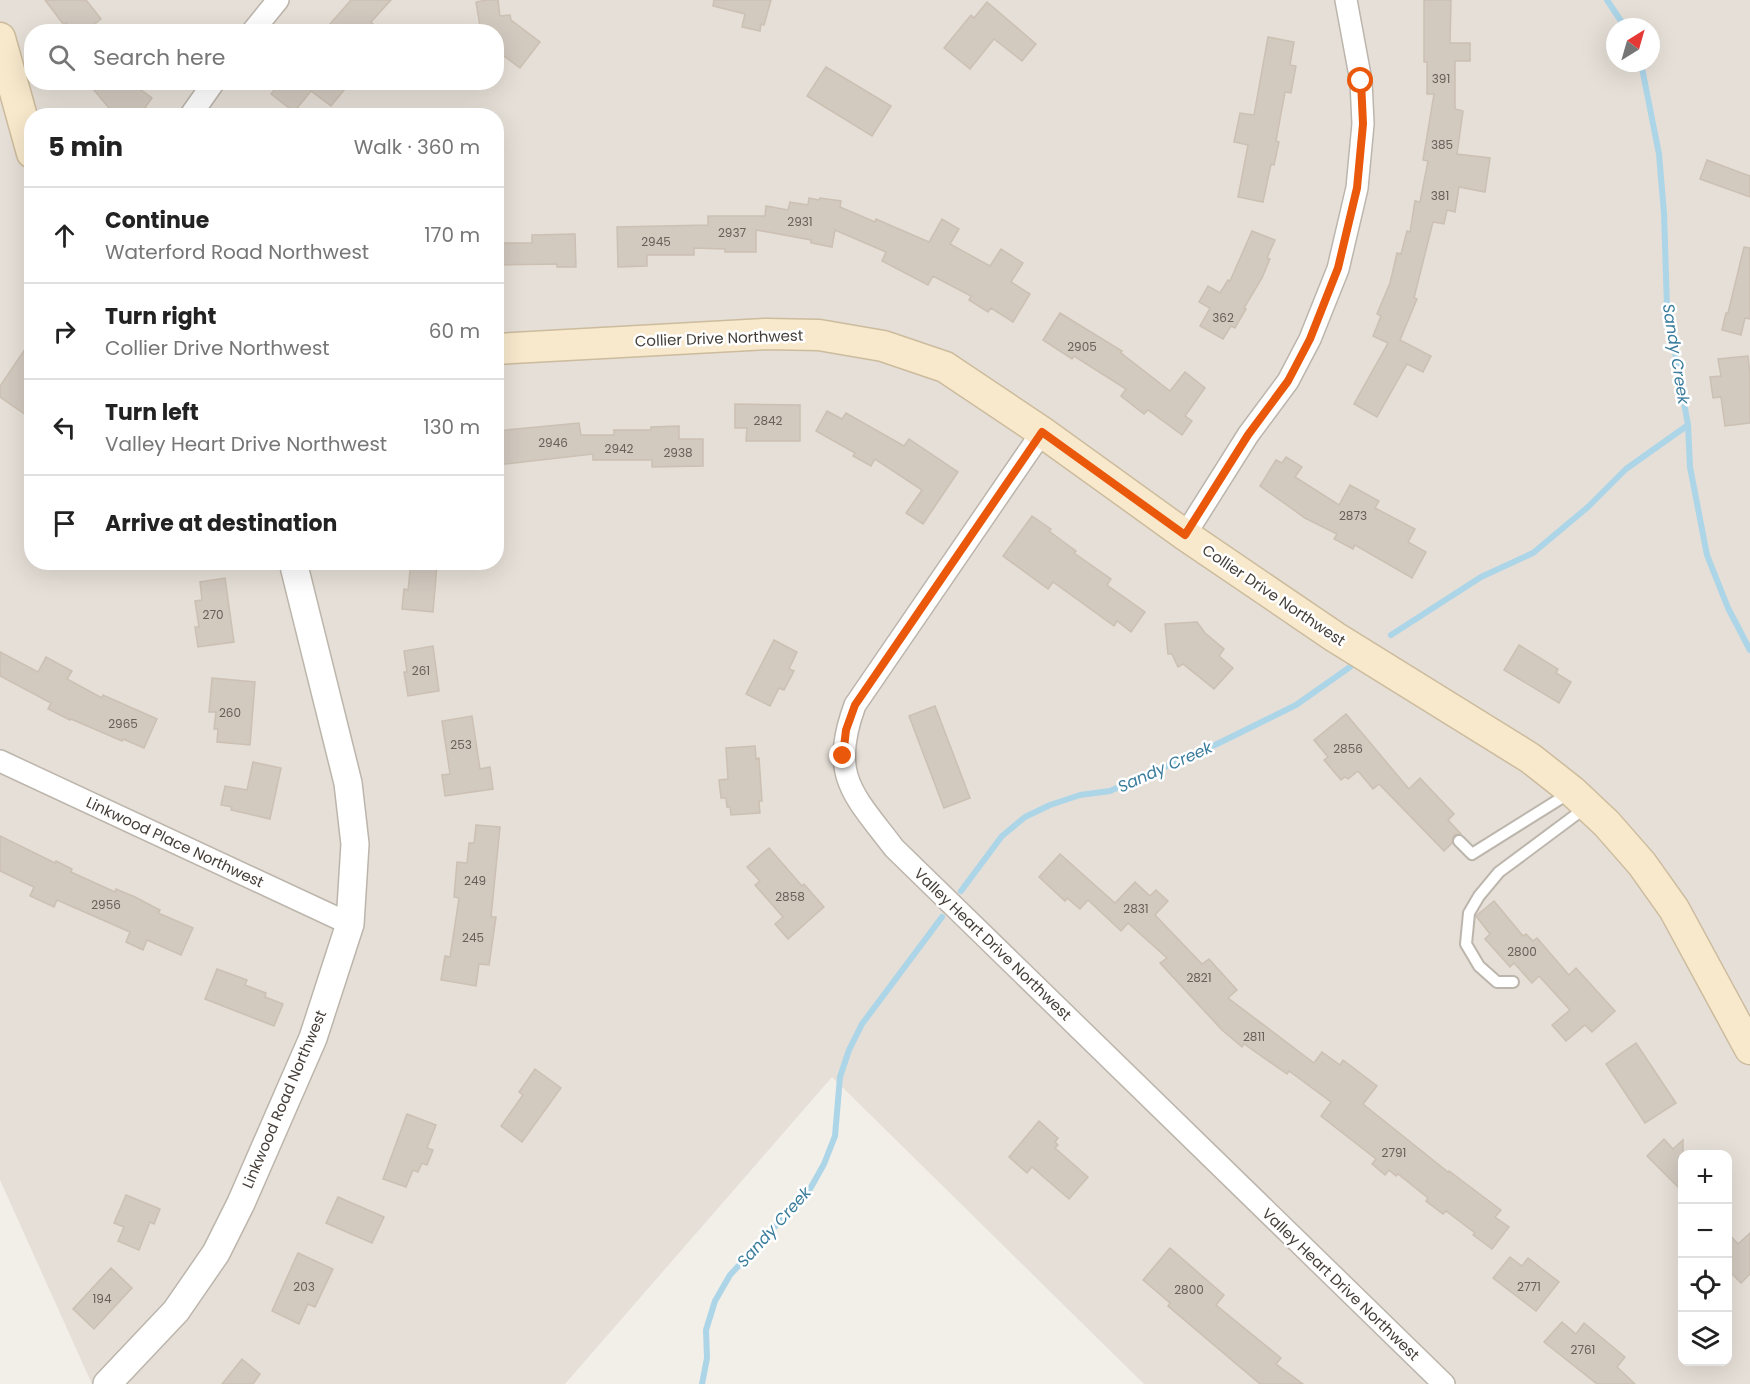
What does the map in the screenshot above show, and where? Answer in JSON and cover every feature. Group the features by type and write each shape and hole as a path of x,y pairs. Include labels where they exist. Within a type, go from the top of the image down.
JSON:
{"main road":[{"path":"0,38 24,124"},
{"name":"Collier Drive Northwest","path":"504,349 766,334 819,335 882,346 945,367 1335,637 1530,758 1580,798 1607,824 1642,864 1674,909 1750,1049"}],"street":[{"path":"258,24 278,0"},
{"path":"1185,535 1248,435 1288,381 1310,339 1338,268 1357,188 1363,124 1361,81 1346,0"},
{"path":"196,108 208,90"},
{"name":"Valley Heart Drive Northwest","path":"1042,432 855,705 846,730 843,756 845,775 857,800 894,848 1444,1384"},
{"name":"Linkwood Road Northwest","path":"106,1384 176,1311 216,1253 241,1203 313,1038 350,924 355,844 348,783 295,570"},
{"name":"Linkwood Place Northwest","path":"0,761 350,924"}],"lane":[{"path":"1459,841 1472,854 1580,798"},
{"path":"1514,982 1497,982 1479,966 1466,944 1469,913 1479,896 1499,872 1580,798"}],"shaded area":[{"path":"0,0 1750,0 1750,1384 1144,1384 832,1077 565,1384 92,1384 0,1180"}],"building":[{"path":"45,0 86,0 101,19 95,24 63,24"},
{"path":"351,0 391,0 371,22 373,24 330,24"},
{"path":"498,0 500,16 510,15 511,20 540,42 520,68 504,56 504,24 480,24 476,2"},
{"path":"714,0 771,0 760,31 742,27 745,14 713,6"},
{"path":"1424,0 1451,0 1450,43 1470,43 1470,61 1455,61 1455,109 1463,111 1457,154 1490,158 1485,192 1459,187 1455,212 1447,210 1444,224 1433,222 1414,298 1417,299 1400,340 1431,356 1423,372 1407,364 1377,417 1354,404 1388,343 1373,336 1381,316 1377,314 1390,283 1397,253 1401,254 1407,231 1410,232 1415,201 1420,202 1428,161 1423,160 1434,94 1427,94 1427,62 1424,62"},
{"path":"987,2 1036,44 1022,61 994,39 970,69 944,48 971,15 974,18"},
{"path":"1268,37 1294,42 1290,65 1296,66 1291,93 1285,92 1276,141 1279,142 1274,165 1271,164 1263,202 1238,197 1248,145 1234,142 1240,113 1254,115"},
{"path":"826,67 891,106 872,136 807,96"},
{"path":"94,90 141,90 152,98 145,108 109,108"},
{"path":"274,90 344,90 331,106 311,91 297,108 289,108 271,94"},
{"path":"1707,160 1750,176 1750,197 1700,179"},
{"path":"809,198 841,201 840,207 875,222 876,219 929,242 942,219 959,229 950,244 990,266 1001,249 1023,263 1011,282 1030,294 1013,322 991,308 988,312 969,300 971,296 933,276 928,285 882,261 886,252 835,230 832,247 811,243 811,240 756,230 756,252 725,252 725,249 694,248 694,255 647,255 647,266 618,267 617,227 708,225 708,216 765,216 766,206 788,210 790,202 808,205"},
{"path":"1252,231 1275,240 1267,258 1270,259 1235,328 1231,326 1223,339 1200,326 1210,308 1199,302 1208,286 1220,293 1228,280 1230,281"},
{"path":"575,234 576,267 557,267 557,264 504,265 504,243 532,243 532,235"},
{"path":"1744,247 1750,248 1750,319 1745,318 1741,335 1722,330"},
{"path":"1060,313 1122,351 1121,353 1170,391 1185,372 1205,388 1185,416 1192,421 1182,435 1148,410 1144,414 1121,396 1126,389 1074,356 1072,359 1043,340"},
{"path":"24,351 24,414 0,397 0,386"},
{"path":"1748,356 1750,423 1725,426 1721,397 1713,398 1710,377 1721,376 1718,359"},
{"path":"735,404 800,405 800,441 746,441 747,428 735,428"},
{"path":"827,411 842,419 846,413 904,446 909,439 958,472 923,524 906,513 922,490 875,459 871,466 853,456 855,453 816,431"},
{"path":"579,423 581,435 614,435 614,430 651,430 651,427 679,426 679,439 703,439 703,466 652,467 652,460 593,460 593,454 504,464 504,430"},
{"path":"1286,457 1302,467 1295,477 1339,505 1350,485 1379,501 1375,508 1415,529 1408,542 1426,552 1412,578 1355,545 1353,549 1334,539 1337,534 1305,518 1260,486 1276,460 1282,463"},
{"path":"1032,516 1076,551 1074,553 1111,579 1107,585 1145,612 1131,632 1117,621 1114,626 1053,582 1048,589 1003,556"},
{"path":"410,570 437,570 433,612 402,609 404,589 408,590"},
{"path":"225,578 234,642 198,647 195,627 199,627 195,601 202,600 200,582"},
{"path":"1197,622 1205,633 1224,649 1219,656 1233,668 1214,689 1183,664 1178,667 1172,654 1168,654 1165,624"},
{"path":"774,640 797,652 789,669 794,671 784,690 779,688 770,706 746,694"},
{"path":"1519,645 1558,669 1556,673 1571,682 1559,703 1504,670"},
{"path":"433,646 439,691 408,696 404,672 407,672 404,651"},
{"path":"0,652 38,672 46,657 72,671 67,679 102,698 103,695 157,719 144,748 70,720 48,709 51,703 0,676"},
{"path":"212,678 255,682 250,745 217,742 218,729 214,729 216,712 209,712"},
{"path":"935,706 970,798 944,808 909,716"},
{"path":"1346,714 1409,789 1420,778 1454,814 1448,820 1461,834 1454,835 1452,843 1444,851 1379,784 1373,789 1358,771 1348,779 1345,777 1341,780 1324,760 1328,757 1314,740"},
{"path":"472,716 480,769 490,767 493,789 445,796 442,775 450,774 442,721"},
{"path":"755,746 756,759 759,758 762,801 759,801 760,813 731,815 726,798 721,798 719,780 728,779 726,748"},
{"path":"253,762 281,768 270,819 231,810 232,807 221,805 225,786 247,790"},
{"path":"476,825 500,827 491,917 496,917 489,965 479,964 476,986 441,980 445,956 450,957 459,898 454,897 457,862 467,863 469,843 474,843"},
{"path":"0,836 55,863 56,861 72,869 71,872 115,892 116,889 135,897 160,910 158,913 193,928 181,955 147,940 143,950 126,942 130,932 57,900 54,907 30,896 34,887 0,871"},
{"path":"769,848 824,907 788,939 775,924 783,917 755,885 760,881 747,867"},
{"path":"1060,854 1115,903 1135,882 1150,896 1156,890 1168,901 1155,915 1202,964 1209,959 1237,990 1228,998 1314,1063 1322,1052 1340,1065 1343,1060 1377,1086 1363,1104 1448,1172 1501,1210 1495,1217 1509,1227 1492,1249 1446,1211 1443,1214 1426,1201 1428,1198 1398,1174 1396,1176 1389,1170 1385,1175 1372,1164 1376,1159 1321,1116 1331,1102 1289,1071 1287,1074 1244,1044 1242,1047 1222,1030 1160,963 1167,958 1128,923 1121,931 1088,900 1080,909 1067,898 1065,901 1039,877"},
{"path":"1494,901 1523,936 1526,934 1533,941 1537,938 1569,975 1576,968 1615,1011 1592,1032 1585,1025 1566,1041 1552,1025 1570,1010 1539,976 1532,983 1514,963 1510,967 1485,939 1490,934 1476,916"},
{"path":"217,969 247,980 245,985 266,993 265,997 283,1004 274,1026 205,999"},
{"path":"1636,1043 1676,1103 1645,1123 1606,1064"},
{"path":"535,1069 561,1088 522,1142 501,1126 523,1095 519,1092"},
{"path":"407,1114 436,1125 427,1148 433,1150 427,1165 422,1163 418,1172 413,1170 406,1187 383,1179"},
{"path":"1039,1121 1058,1138 1055,1142 1058,1145 1055,1148 1088,1177 1069,1199 1032,1167 1027,1173 1009,1157"},
{"path":"1664,1139 1673,1149 1683,1140 1683,1150 1678,1150 1678,1187 1647,1156"},
{"path":"126,1195 160,1209 154,1224 150,1222 139,1250 118,1241 124,1227 114,1223"},
{"path":"338,1197 384,1217 372,1243 326,1223"},
{"path":"1750,1233 1750,1274 1741,1283 1732,1274 1732,1237 1738,1244"},
{"path":"1170,1248 1224,1295 1216,1305 1281,1358 1276,1364 1303,1384 1260,1384 1168,1306 1170,1303 1143,1280"},
{"path":"298,1253 333,1269 315,1307 308,1304 299,1324 272,1311"},
{"path":"1510,1257 1522,1266 1528,1258 1559,1282 1536,1311 1493,1278"},
{"path":"111,1268 132,1288 94,1329 73,1309"},
{"path":"1562,1322 1576,1334 1584,1323 1625,1357 1617,1367 1635,1384 1597,1384 1544,1342"},
{"path":"242,1359 260,1374 253,1384 222,1384"}],"waterway":[{"name":"Sandy Creek","path":"1607,0 1619,18"},
{"name":"Sandy Creek","path":"1643,72 1659,154 1664,213 1667,307 1688,425 1690,467 1707,555 1728,608 1750,650"},
{"name":"Sandy Creek","path":"1391,635 1481,577 1533,553 1588,507 1626,469 1688,425"},
{"name":"Sandy Creek","path":"961,891 1002,836 1025,817 1050,805 1080,795 1110,791 1217,744 1296,705 1350,667"},
{"name":"Sandy Creek","path":"702,1384 707,1358 706,1330 715,1301 730,1275 810,1189 824,1164 835,1136 840,1077 849,1050 862,1024 942,917"}],"route":[{"path":"843,756 846,730 855,705 1042,432 1185,535 1248,435 1288,381 1310,339 1338,268 1357,188 1363,124 1361,81"}]}
